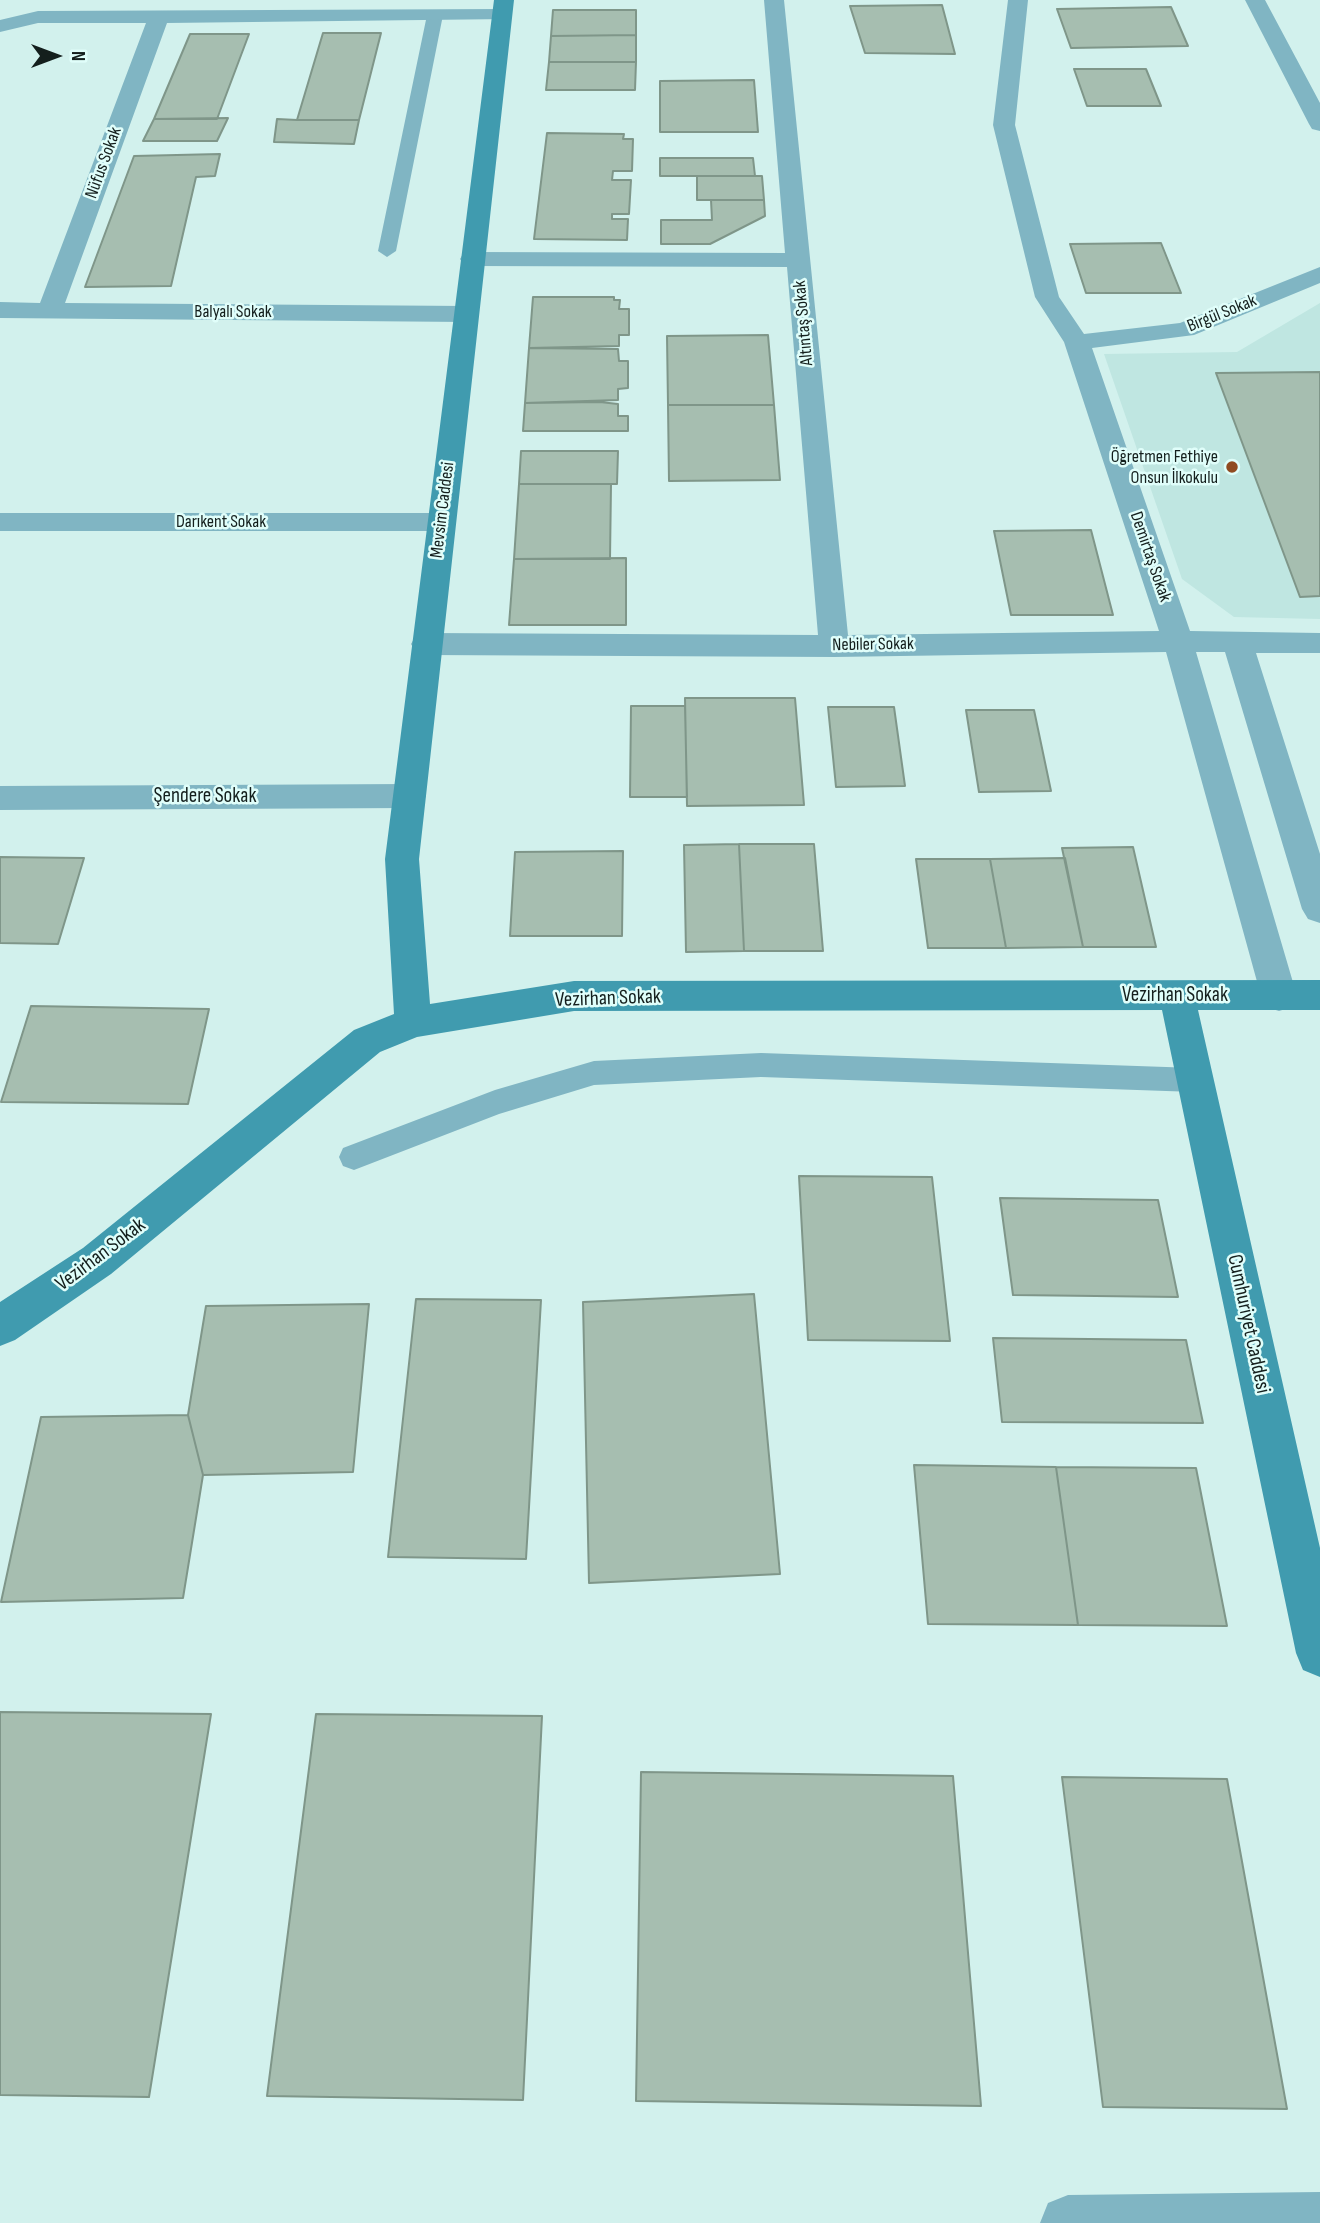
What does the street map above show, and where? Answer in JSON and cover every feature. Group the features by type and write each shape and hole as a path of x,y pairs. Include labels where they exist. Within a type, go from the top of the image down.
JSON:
{"street":[{"name":"Altıntaş Sokak","path":"774,0 834,646"},
{"name":"Demirtaş Sokak","path":"1018,0 1004,125 1047,297 1077,342 1178,642 1279,996"},
{"path":"1255,0 1320,124"},
{"path":"0,26 42,8 159,16 435,15 503,8"},
{"name":"Mevsim Caddesi","path":"413,1022 402,859 503,8"},
{"name":"Nüfus Sokak","path":"50,310 159,16"},
{"path":"472,259 798,260"},
{"name":"Birgül Sokak","path":"1077,342 1185,330 1320,274"},
{"name":"Balyalı Sokak","path":"0,310 466,314"},
{"name":"Darıkent Sokak","path":"0,522 441,522"},
{"path":"1237,642 1320,909"},
{"name":"Nebiler Sokak","path":"426,644 834,646 1320,643"},
{"name":"Şendere Sokak","path":"0,798 410,796"},
{"name":"Vezirhan Sokak","path":"0,1326 97,1261 367,1041 413,1022 574,996 1320,995"},
{"name":"Cumhuriyet Caddesi","path":"1177,996 1320,1653"},
{"path":"1068,2223 1320,2220"}],"lane":[{"path":"387,251 435,15"},
{"path":"354,1157 495,1103 594,1073 761,1065 1195,1080"}],"shaded area":[{"name":"Öğretmen Fethiye Onsun İlkokulu","path":"1320,303 1320,619 1234,617 1182,579 1104,354 1237,352"}],"building":[{"path":"942,5 955,54 865,53 850,6"},
{"path":"1171,7 1188,46 1071,48 1057,9"},
{"path":"553,10 636,10 636,35 551,36"},
{"path":"323,33 381,33 359,120 297,120"},
{"path":"190,34 249,34 217,119 154,119"},
{"path":"636,35 636,62 549,62 551,36"},
{"path":"549,62 636,62 635,90 546,90"},
{"path":"1074,69 1146,69 1161,106 1087,106"},
{"path":"754,80 758,132 660,132 660,81"},
{"path":"228,118 217,141 143,141 154,119"},
{"path":"277,119 359,120 354,144 274,142"},
{"path":"547,133 624,134 623,139 633,139 632,171 613,171 612,180 631,180 629,214 612,214 612,219 628,219 627,240 534,239"},
{"path":"220,154 215,176 196,177 171,286 85,287 134,156"},
{"path":"660,158 753,158 755,176 660,176"},
{"path":"697,176 762,176 764,200 697,200"},
{"path":"711,200 764,200 765,216 710,244 661,244 661,220 712,220"},
{"path":"1161,243 1181,293 1086,293 1070,244"},
{"path":"533,297 614,297 614,300 620,300 619,309 629,309 629,335 619,335 619,346 529,348"},
{"path":"768,335 774,405 668,405 667,336"},
{"path":"529,348 618,349 619,361 628,361 628,388 618,389 618,400 525,403"},
{"path":"1320,372 1320,596 1300,597 1216,373"},
{"path":"525,403 618,404 618,416 628,416 628,431 523,431"},
{"path":"668,405 774,405 780,480 669,481"},
{"path":"521,451 618,451 617,484 519,484"},
{"path":"519,484 611,484 610,559 514,559"},
{"path":"1091,530 1113,615 1011,615 994,531"},
{"path":"626,558 626,625 509,625 514,559"},
{"path":"685,698 795,698 804,805 687,806"},
{"path":"631,706 685,706 687,797 630,797"},
{"path":"828,707 894,707 905,786 836,787"},
{"path":"966,710 1034,710 1051,791 979,792"},
{"path":"739,844 744,951 686,952 684,845"},
{"path":"739,844 814,844 823,951 744,951"},
{"path":"1133,847 1156,947 1083,947 1062,848"},
{"path":"623,851 622,936 510,936 515,852"},
{"path":"0,857 84,858 58,944 0,943"},
{"path":"1065,858 1083,947 1006,948 990,859"},
{"path":"916,859 990,859 1006,948 928,948"},
{"path":"31,1006 209,1009 188,1104 1,1102"},
{"path":"799,1176 932,1177 950,1341 808,1340"},
{"path":"1000,1198 1158,1200 1178,1297 1013,1295"},
{"path":"754,1294 780,1574 589,1583 583,1302"},
{"path":"416,1299 541,1300 526,1559 388,1557"},
{"path":"369,1304 353,1472 203,1475 188,1415 206,1306"},
{"path":"993,1338 1186,1340 1203,1423 1002,1422"},
{"path":"188,1415 203,1475 183,1598 1,1602 41,1417"},
{"path":"914,1465 1056,1467 1078,1625 928,1624"},
{"path":"1056,1467 1196,1468 1227,1626 1078,1625"},
{"path":"0,1712 211,1714 149,2097 0,2095"},
{"path":"316,1714 542,1716 523,2100 267,2096"},
{"path":"641,1772 953,1776 981,2106 636,2101"},
{"path":"1062,1777 1227,1779 1287,2109 1103,2107"}],"place":[{"name":"Öğretmen Fethiye Onsun İlkokulu","path":"1232,467"}]}
